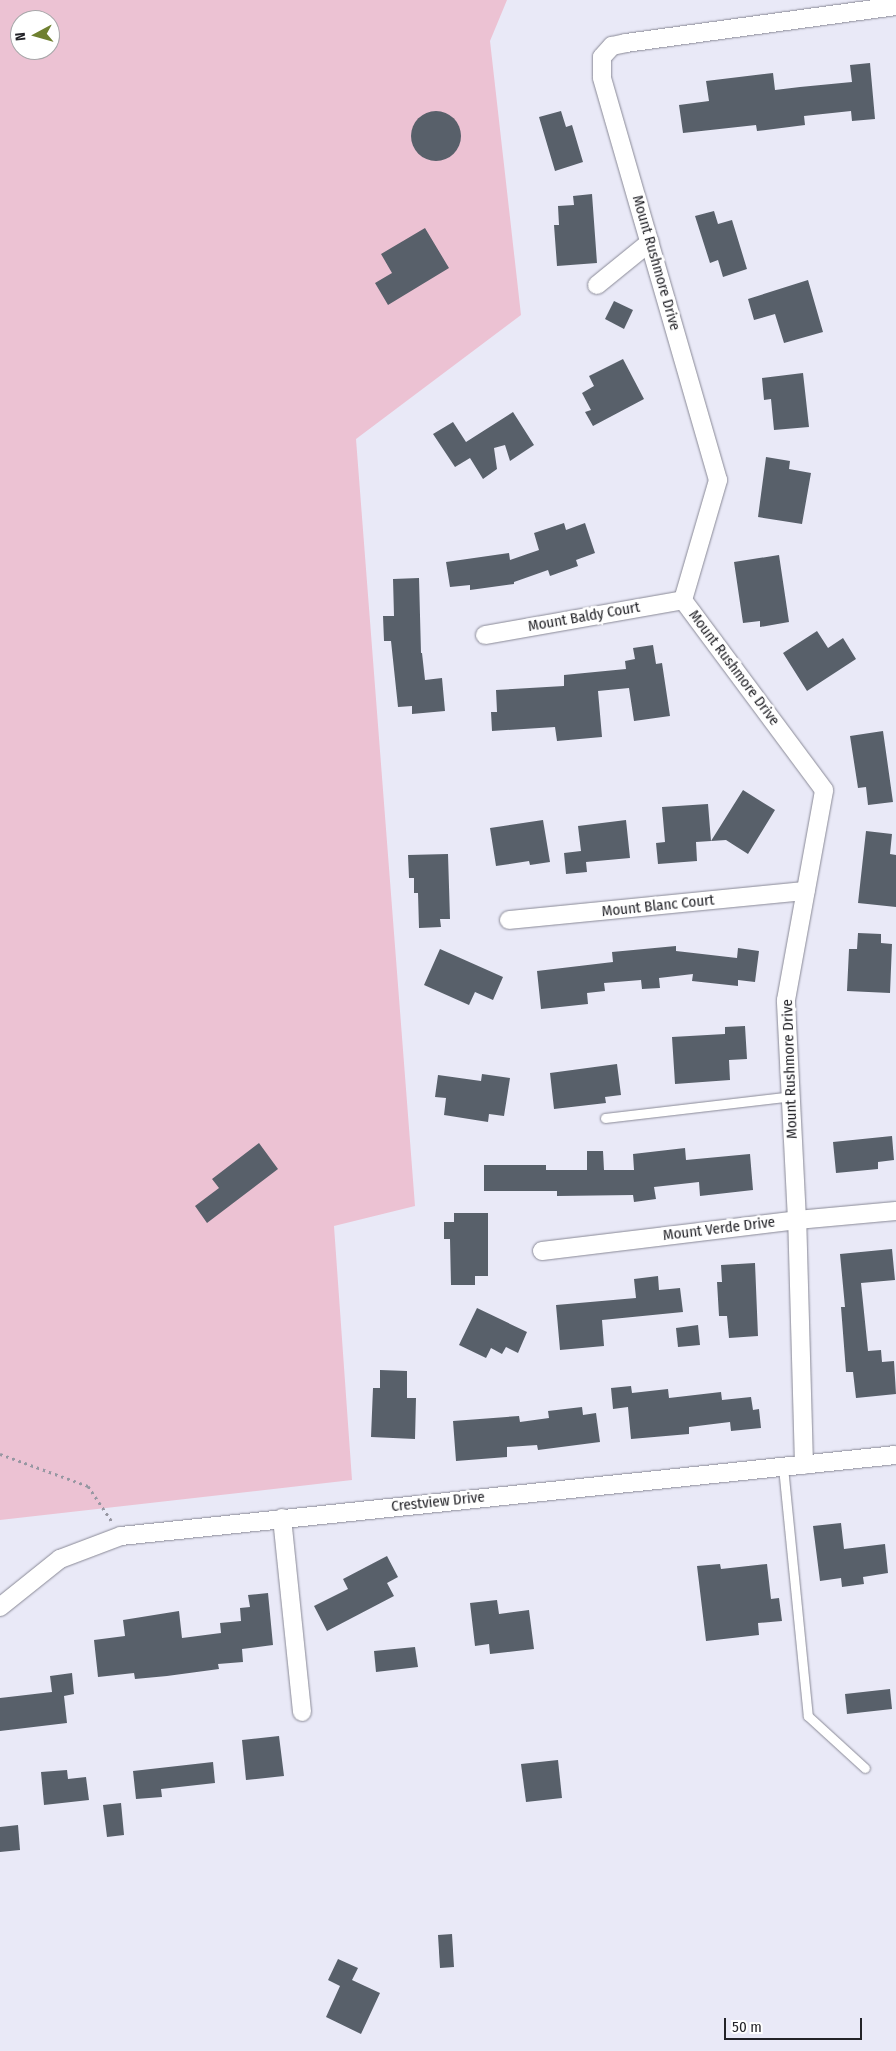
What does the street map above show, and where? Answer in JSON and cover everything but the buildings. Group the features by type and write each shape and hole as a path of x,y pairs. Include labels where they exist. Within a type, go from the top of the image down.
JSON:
{"street":[{"name":"Mount Rushmore Drive","path":"804,1464 786,1000 824,790 683,600 718,480 602,77 602,57 612,46 896,6"},
{"path":"597,285 650,242"},
{"name":"Mount Baldy Court","path":"485,635 683,600"},
{"name":"Mount Blanc Court","path":"509,920 806,891"},
{"name":"Mount Verde Drive","path":"542,1251 796,1220 896,1211"},
{"name":"Crestview Drive","path":"0,1607 60,1559 121,1536 896,1455"},
{"path":"282,1518 302,1712"}],"lane":[{"path":"605,1118 790,1096"},
{"path":"783,1466 808,1716 865,1768"}],"path":[{"path":"0,1454 88,1486 121,1536"}],"shaded area":[{"path":"0,0 507,0 490,41 521,315 356,439 415,1206 334,1226 352,1480 0,1520"}]}
